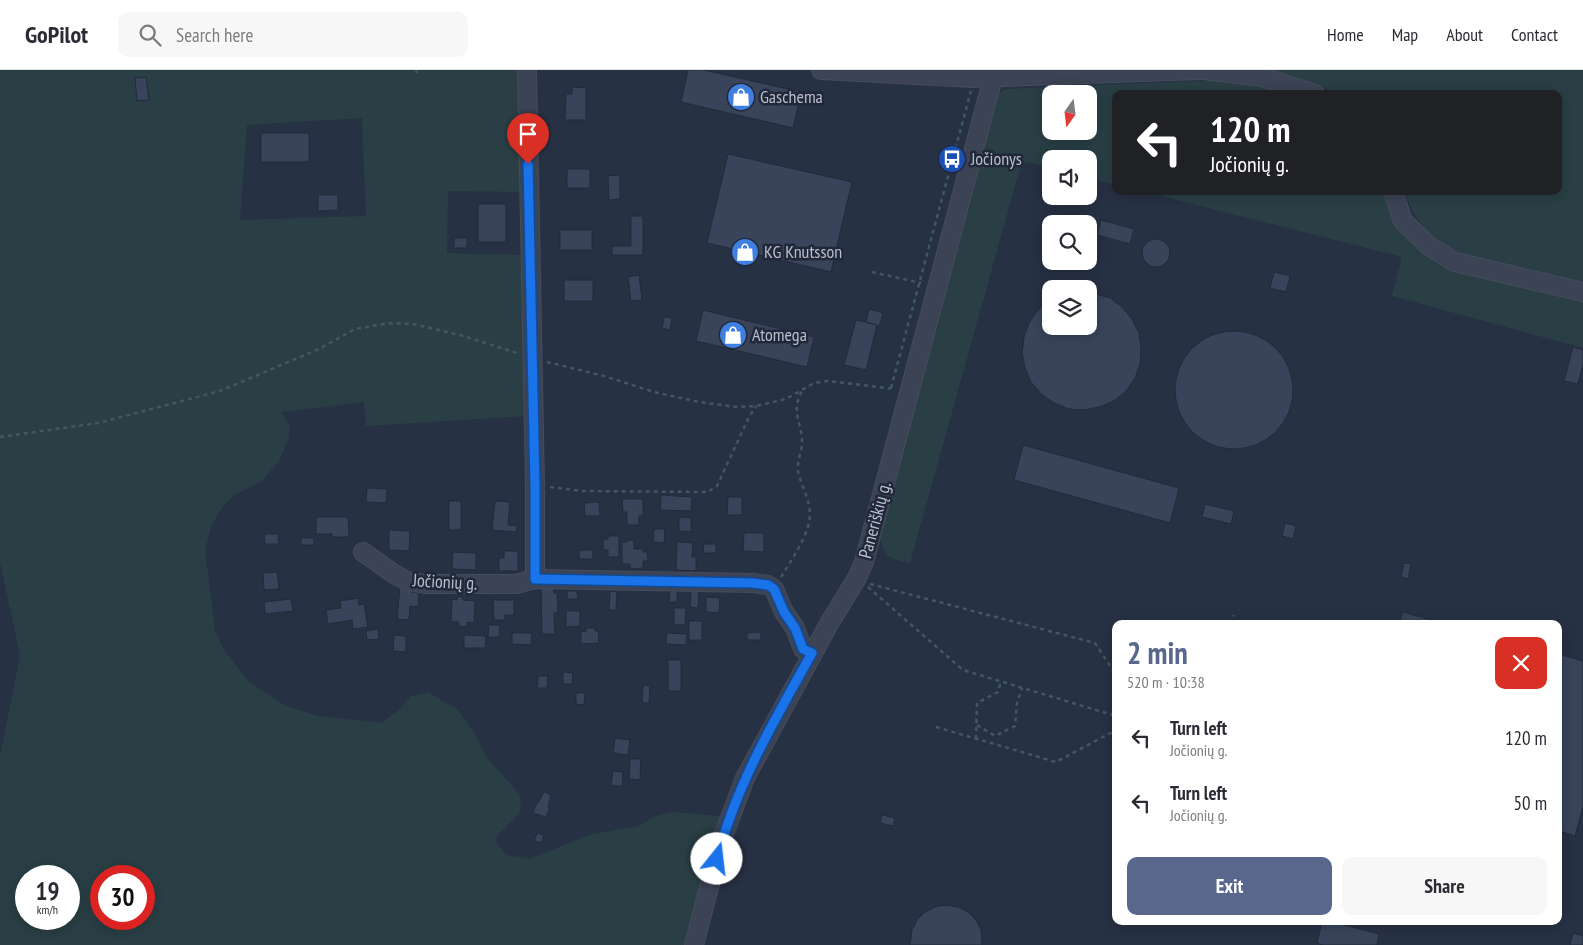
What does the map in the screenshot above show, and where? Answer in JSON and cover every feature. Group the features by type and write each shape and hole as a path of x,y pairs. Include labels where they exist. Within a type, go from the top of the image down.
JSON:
{"street":[{"path":"527,70 535,579"},
{"path":"821,70 974,78 993,74 1200,70"},
{"path":"1204,70 1262,77 1303,90"},
{"name":"Paneriškių g.","path":"694,945 721,842 745,778 812,653 857,578 864,562 993,74"},
{"path":"1394,195 1403,221 1429,246 1455,262 1583,292"},
{"name":"Jočionių g.","path":"363,552 407,581 424,584 516,584 535,579 752,583 768,585 774,589"},
{"path":"774,589 784,612 795,628 803,649 812,653"}],"path":[{"path":"891,388 974,78"},
{"path":"872,272 937,287"},
{"path":"0,437 98,423 220,391 320,349 355,329 389,323 413,324 460,334 532,358 699,402 736,407 756,406 786,399 814,382 828,381 859,386 891,388 908,392"},
{"path":"774,589 802,542 809,523 810,506 798,470 802,444 796,408 798,398 803,389"},
{"path":"535,485 582,491 708,492 717,486 756,406"},
{"path":"1112,670 1095,643 861,582 963,670 1112,715"},
{"path":"1232,620 1234,615"},
{"path":"976,739 977,702 998,692 1001,681"},
{"path":"977,725 995,736 1015,726 1017,703 1022,688"},
{"path":"936,727 1056,762 1112,732"}],"green space":[{"path":"0,70 521,70 524,192 448,191 447,253 524,255 527,416 366,426 364,402 282,412 290,427 289,438 279,461 261,482 235,495 222,507 211,526 205,550 215,630 224,650 248,681 284,705 318,716 381,723 398,711 411,696 428,692 458,710 489,760 519,794 521,806 518,815 497,836 496,842 506,855 529,859 589,835 638,826 656,816 674,812 721,816 686,945 0,945 0,757 20,656 0,561","holes":["362,118 366,216 240,220 247,125"]},
{"path":"1262,70 1583,70 1583,285 1482,261 1446,246 1423,227 1412,210 1406,195 1562,195 1562,90 1330,90"},
{"path":"1220,80 1277,90 1112,90 1112,184 1097,180 1097,150 1042,150 1042,166 1022,161 910,563 894,559 890,556 884,549 880,537 993,104 998,94 1006,89 1042,87 1042,140 1098,140 1098,85"},
{"path":"1157,195 1387,195 1402,229 1415,246 1431,258 1453,268 1583,300 1583,348 1392,296 1402,257"}],"building":[{"name":"Gaschema","path":"688,70 704,70 801,92 793,128 681,102"},
{"path":"146,77 149,100 137,101 135,78"},
{"path":"572,87 586,88 586,120 565,120 566,94 572,94"},
{"path":"261,133 309,133 309,162 261,162"},
{"path":"728,154 852,182 831,272 707,243"},
{"path":"567,169 590,169 590,188 567,188"},
{"path":"620,175 620,199 609,200 608,176"},
{"path":"318,195 338,195 338,210 318,211"},
{"path":"478,204 506,204 506,242 478,242"},
{"path":"631,216 643,216 643,255 612,255 612,246 631,246"},
{"path":"1101,220 1134,229 1130,244 1097,235"},
{"path":"560,230 592,230 592,250 560,250"},
{"path":"454,238 467,238 467,248 454,248"},
{"path":"1156,239 1166,243 1170,253 1166,263 1156,267 1146,263 1142,253 1146,243"},
{"path":"1274,272 1290,276 1286,292 1270,288"},
{"path":"639,275 642,300 631,301 628,277"},
{"path":"564,280 593,280 593,301 564,301"},
{"path":"1097,294 1110,298 1122,307 1132,319 1139,333 1141,348 1140,364 1135,378 1126,391 1114,401 1084,410 1069,409 1054,403 1041,394 1031,382 1025,368 1022,353 1024,337 1029,323 1042,307 1042,335 1097,335"},
{"path":"869,309 883,313 879,327 866,322"},
{"path":"703,310 814,337 807,367 696,341"},
{"path":"664,317 672,318 670,330 662,328"},
{"path":"856,320 877,325 866,370 844,365"},
{"path":"1234,331 1257,335 1276,348 1289,367 1293,390 1289,413 1276,432 1257,445 1234,449 1211,445 1192,432 1179,413 1175,390 1179,367 1192,348 1211,335"},
{"path":"1573,347 1583,350 1583,364 1578,384 1564,381"},
{"path":"1023,445 1179,488 1170,523 1014,480"},
{"path":"367,488 387,489 386,503 366,502"},
{"path":"661,495 692,497 691,511 660,510"},
{"path":"728,497 742,497 742,515 727,515"},
{"path":"622,499 643,499 643,516 639,516 639,525 627,525 627,512 623,512"},
{"path":"449,501 461,501 461,530 449,530"},
{"path":"495,501 510,502 508,525 517,526 516,532 492,530"},
{"path":"599,502 600,516 585,516 584,503"},
{"path":"1205,504 1234,511 1231,524 1202,517"},
{"path":"316,517 348,517 349,537 332,537 332,534 316,534"},
{"path":"679,517 691,518 691,532 679,531"},
{"path":"1285,523 1296,526 1293,539 1282,536"},
{"path":"654,529 665,529 664,543 653,542"},
{"path":"389,530 410,531 409,551 389,550"},
{"path":"744,533 764,533 764,552 743,551"},
{"path":"264,534 278,534 279,544 265,544"},
{"path":"608,536 619,536 619,557 608,557 608,550 603,550 603,540 608,539"},
{"path":"301,538 314,538 314,545 301,545"},
{"path":"627,540 634,540 634,549 643,549 643,552 647,552 648,561 643,561 643,568 630,569 630,564 622,564 622,542 627,542"},
{"path":"677,542 693,543 692,557 696,557 696,571 676,570"},
{"path":"704,544 716,544 716,553 703,553"},
{"path":"579,550 593,550 593,559 579,559"},
{"path":"504,551 518,551 518,571 499,571 499,558 504,558"},
{"path":"453,552 476,553 476,570 452,569"},
{"path":"1404,563 1411,564 1408,579 1401,577"},
{"path":"277,572 279,589 264,590 263,573"},
{"path":"400,587 412,588 411,592 419,593 418,607 410,606 409,620 397,619"},
{"path":"553,587 554,593 557,593 558,613 554,613 555,634 542,634 541,588"},
{"path":"670,588 677,588 677,602 669,602"},
{"path":"567,591 577,591 578,599 567,599"},
{"path":"610,591 617,592 616,610 609,610"},
{"path":"691,591 699,591 698,608 690,607"},
{"path":"457,597 463,597 463,600 475,601 474,623 467,622 467,627 458,626 459,622 451,622 452,599 457,600"},
{"path":"706,597 720,598 719,613 706,612"},
{"path":"358,598 359,605 364,604 368,627 353,629 352,620 328,624 326,610 341,608 340,601"},
{"path":"291,599 293,611 265,614 264,602"},
{"path":"493,600 514,600 514,615 505,615 505,620 494,620"},
{"path":"674,608 686,608 685,625 674,625"},
{"path":"566,611 580,611 580,626 566,627"},
{"path":"1403,612 1431,620 1400,620"},
{"path":"689,621 702,621 702,640 689,640"},
{"path":"489,625 500,625 499,637 488,637"},
{"path":"586,628 595,628 595,631 598,631 599,643 581,644 581,632 586,631"},
{"path":"378,629 379,639 367,640 366,631"},
{"path":"761,632 761,640 747,640 747,633"},
{"path":"512,633 532,633 531,645 512,644"},
{"path":"667,633 687,634 686,645 666,644"},
{"path":"394,635 406,636 406,652 393,651"},
{"path":"464,635 486,636 485,648 464,648"},
{"path":"1562,655 1583,661 1583,807 1575,836 1562,832"},
{"path":"668,660 681,660 681,691 668,691"},
{"path":"563,672 573,673 572,684 563,684"},
{"path":"538,676 548,676 547,688 537,688"},
{"path":"643,685 650,686 649,703 642,703"},
{"path":"576,693 585,693 584,705 576,704"},
{"path":"615,738 630,740 628,755 613,753"},
{"path":"630,759 641,759 640,780 629,779"},
{"path":"613,771 623,772 622,786 611,786"},
{"path":"544,792 551,795 548,807 550,807 546,817 533,813"},
{"path":"882,815 895,818 893,826 880,823"},
{"path":"537,833 544,835 541,843 534,841"},
{"path":"946,905 958,907 968,912 976,920 981,930 982,945 910,945 912,930 917,920 925,912 935,907"},
{"path":"1321,925 1344,925 1379,934 1377,945 1323,945 1317,943"},
{"path":"1573,933 1583,936 1583,945 1570,945"}],"place":[{"name":"Gaschema","path":"741,97"},
{"name":"Jočionys","path":"952,159"},
{"name":"KG Knutsson","path":"745,252"},
{"name":"Atomega","path":"733,335"}],"route":[{"path":"528,164 535,485 535,579 752,583 768,585 774,589 784,612 795,628 803,649 812,653 745,778 732,810 717,859"}]}
